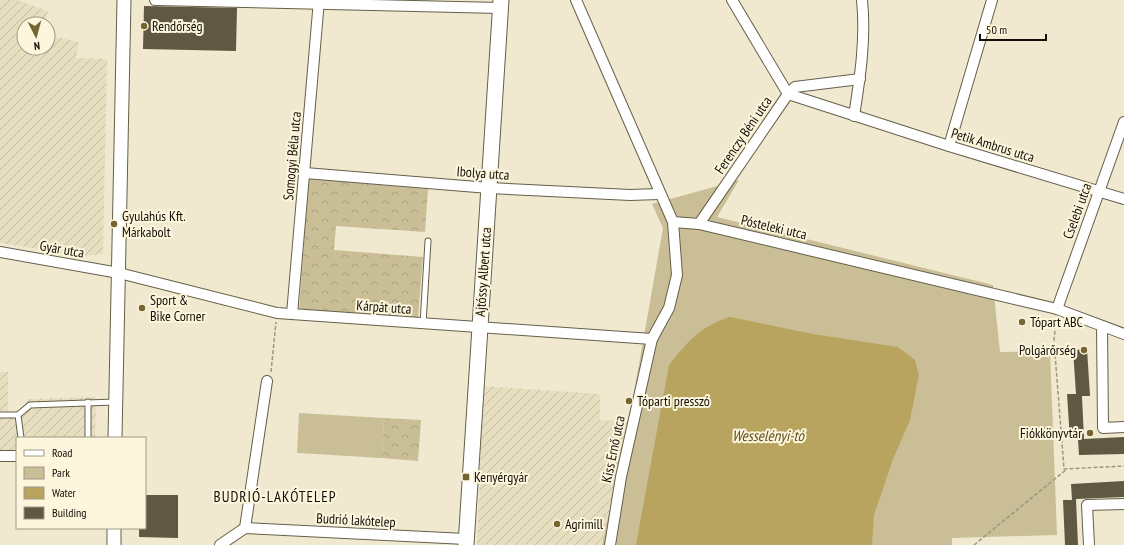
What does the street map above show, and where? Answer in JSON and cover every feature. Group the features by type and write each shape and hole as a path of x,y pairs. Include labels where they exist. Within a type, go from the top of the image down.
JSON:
{"main road":[{"name":"Ajtóssy Albert utca","path":"466,542 501,4"}],"street":[{"path":"115,437 124,0"},
{"path":"155,0 501,4"},
{"path":"576,0 659,194 673,222"},
{"name":"Ferenczy Béni utca","path":"699,224 788,94 732,0"},
{"path":"854,116 860,80 864,21 862,0"},
{"path":"949,146 992,0"},
{"name":"Somogyi Béla utca","path":"292,314 305,173 318,2"},
{"path":"788,94 795,87 860,80"},
{"name":"Petik Ambrus utca","path":"788,94 1124,200"},
{"name":"Cselebi utca","path":"1057,309 1124,122"},
{"name":"Ibolya utca","path":"305,173 489,188 630,195 659,194"},
{"name":"Pósteleki utca","path":"673,222 699,224 1057,309 1124,334"},
{"name":"Kiss Ernő utca","path":"610,545 621,477 652,339 669,308 677,275 673,222"},
{"name":"Gyár utca","path":"0,252 119,273"},
{"name":"Kárpát utca","path":"119,273 277,312 292,314 652,339"},
{"path":"1102,326 1103,428 1124,427"},
{"path":"220,545 245,528 267,381"},
{"path":"0,456 16,456"},
{"path":"1089,545 1087,505 1124,504"},
{"name":"Budrió lakótelep","path":"245,528 466,542"},
{"path":"114,529 114,545 118,545"}],"lane":[{"path":"423,324 428,241"},
{"path":"88,402 88,437"},
{"path":"0,415 18,415 30,405 116,402"},
{"path":"18,415 21,437"}],"path":[{"path":"1057,309 1054,342 1064,468 1124,466"},
{"path":"267,381 272,370 277,312"},
{"path":"974,545 1068,468"}],"shaded area":[{"path":"0,0 17,0 48,11 47,16 16,16 16,56 56,56 56,37 79,42 76,58 107,59 103,254 84,256 0,243"},
{"path":"0,372 8,372 8,412 17,412 29,399 96,397 95,437 16,437 16,450 0,450"},
{"path":"483,386 600,394 600,420 629,421 602,545 477,545"}],"green space":[{"path":"309,179 428,189 425,232 336,226 334,250 423,257 418,318 299,309"},
{"path":"739,180 717,217 993,285 1000,352 1050,351 1057,535 952,538 952,545 602,545 629,421 663,228 652,204"},
{"path":"299,413 384,418 382,458 297,453"},
{"path":"384,418 421,420 418,461 382,458"}],"water":[{"name":"Wesselényi-tó","path":"730,317 813,334 898,347 915,360 919,375 910,420 893,459 874,515 872,545 636,545 669,365 696,335 720,320"}],"building":[{"path":"144,6 237,8 236,51 143,49"},
{"path":"1087,349 1090,396 1082,396 1084,439 1124,437 1124,454 1079,455 1078,439 1070,440 1067,394 1076,394 1073,350"},
{"path":"1124,481 1124,497 1076,499 1078,545 1065,545 1063,500 1072,500 1071,484"},
{"path":"146,495 178,495 178,538 139,537 139,529 146,529"}],"place":[{"name":"Rendőrség","path":"144,26"},
{"name":"Gyulahús Kft. Márkabolt","path":"114,224"},
{"name":"Sport & Bike Corner","path":"142,308"},
{"name":"Tópart ABC","path":"1022,322"},
{"name":"Polgárőrség","path":"1084,350"},
{"name":"Tóparti presszó","path":"629,401"},
{"name":"Fiókkönyvtár","path":"1090,433"},
{"name":"Kenyérgyár","path":"466,477"},
{"name":"Agrimill","path":"557,524"}],"district":[{"name":"BUDRIÓ-LAKÓTELEP","path":"275,497"}]}
